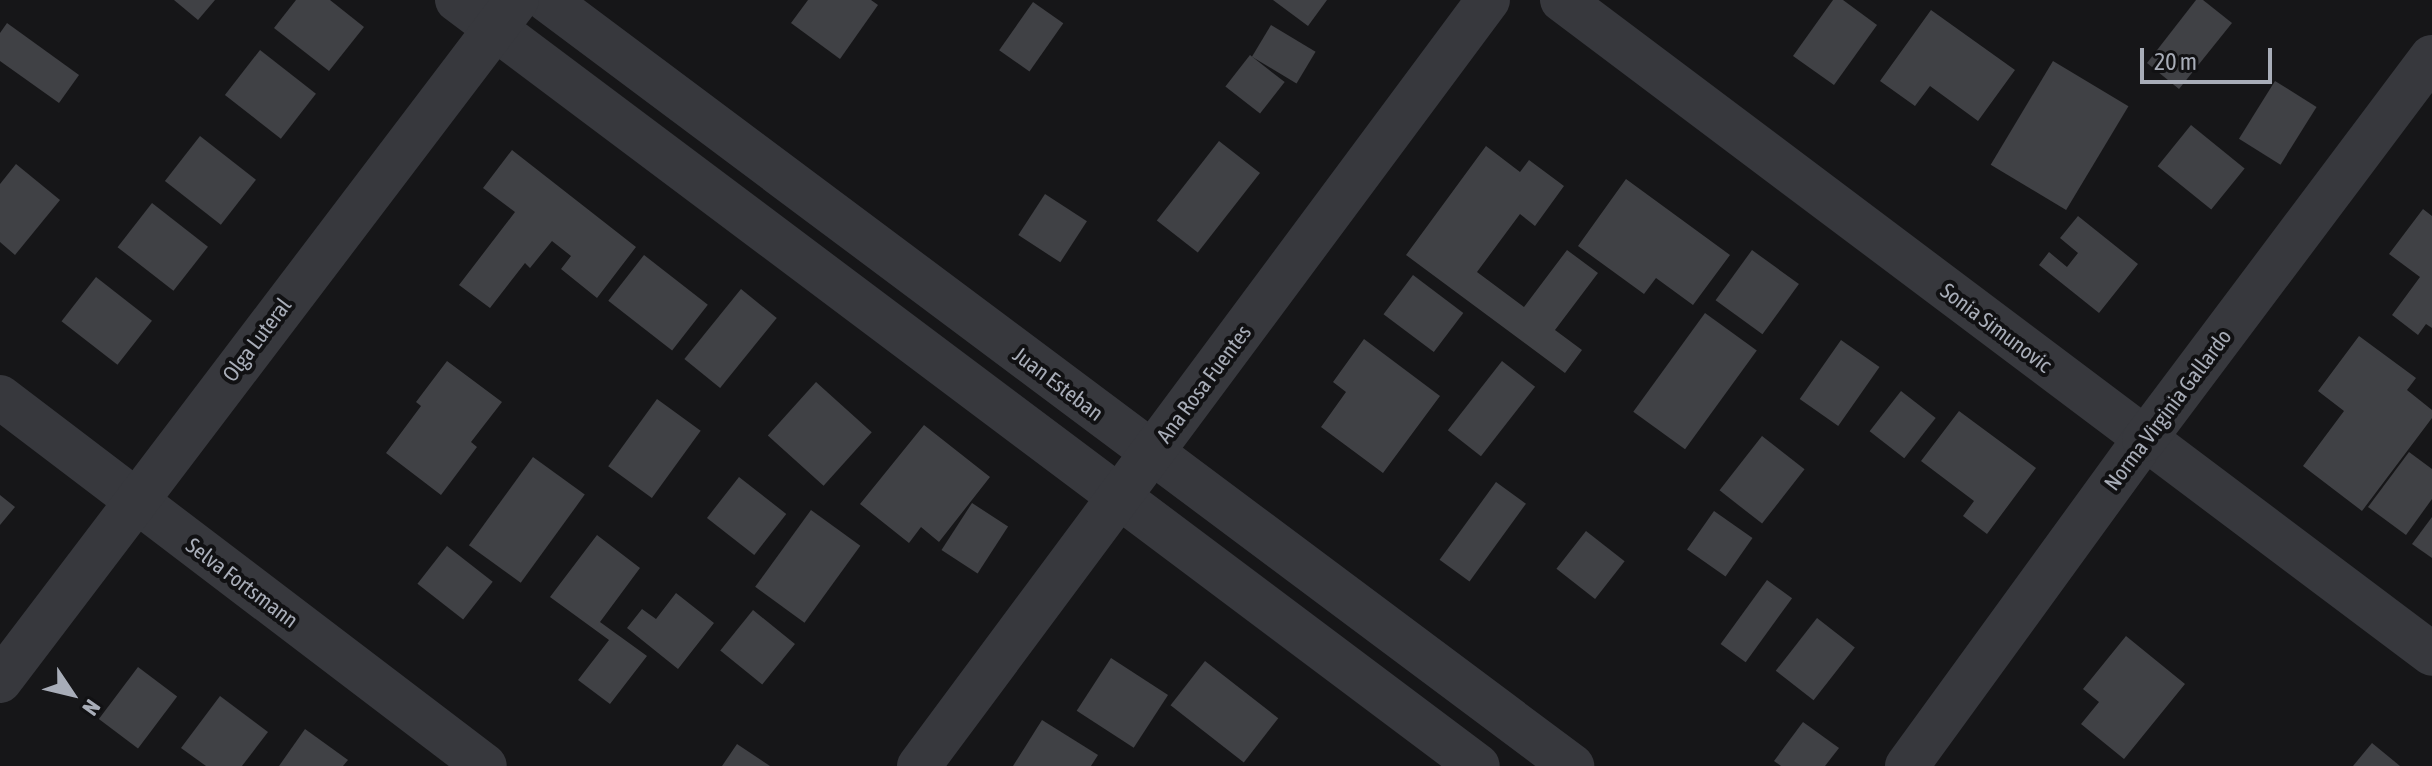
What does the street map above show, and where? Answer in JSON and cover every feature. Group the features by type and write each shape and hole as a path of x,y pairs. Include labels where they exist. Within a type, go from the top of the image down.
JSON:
{"street":[{"path":"457,0 506,14 1119,497 1478,766"},
{"name":"Juan Esteban","path":"547,0 1572,766"},
{"name":"Ana Rosa Fuentes","path":"919,766 1488,0"},
{"name":"Sonia Simunovic","path":"1562,0 2432,654"},
{"name":"Olga Luteral","path":"0,681 506,14"},
{"name":"Norma Virginia Gallardo","path":"1907,766 2144,440 2432,57"},
{"name":"Selva Fortsmann","path":"0,397 134,502 485,766"}],"building":[{"path":"174,0 215,0 198,20"},
{"path":"296,0 330,0 364,27 329,71 274,28"},
{"path":"808,0 871,0 878,5 840,59 791,23"},
{"path":"1273,0 1327,0 1308,26"},
{"path":"1833,0 1843,0 1877,25 1834,85 1793,56"},
{"path":"2196,0 2203,0 2232,23 2179,89 2147,63"},
{"path":"1033,2 1063,23 1029,72 999,50"},
{"path":"1931,10 2015,70 1978,121 1930,86 1915,106 1880,81"},
{"path":"7,23 79,75 59,103 0,61 0,33"},
{"path":"1271,25 1316,52 1297,83 1252,57"},
{"path":"260,50 316,94 281,139 225,95"},
{"path":"1250,55 1285,82 1260,114 1225,87"},
{"path":"2053,61 2128,106 2066,210 1991,165"},
{"path":"2275,81 2317,107 2281,165 2239,139"},
{"path":"2191,125 2245,168 2211,210 2158,166"},
{"path":"200,136 256,180 221,225 165,181"},
{"path":"1219,141 1260,173 1198,253 1157,221"},
{"path":"1486,146 1520,172 1529,160 1564,186 1535,226 1520,214 1477,272 1524,307 1567,250 1598,273 1555,330 1582,350 1565,373 1406,255"},
{"path":"512,150 636,247 597,298 561,269 571,256 552,241 530,268 525,263 490,308 459,285 515,212 483,188"},
{"path":"16,164 60,200 15,255 0,242 0,184"},
{"path":"1626,179 1730,255 1693,305 1656,278 1644,294 1578,246"},
{"path":"1045,194 1087,221 1060,262 1018,235"},
{"path":"152,203 208,247 173,291 118,247"},
{"path":"2423,209 2432,216 2432,328 2426,324 2418,335 2392,315 2420,277 2389,254"},
{"path":"2078,216 2138,264 2099,313 2039,265 2049,252 2067,267 2078,253 2060,238"},
{"path":"1752,250 1799,284 1762,334 1716,300"},
{"path":"644,255 708,305 672,351 608,301"},
{"path":"1413,275 1463,313 1434,352 1384,314"},
{"path":"96,277 152,321 117,365 62,321"},
{"path":"741,289 777,318 720,388 684,359"},
{"path":"1705,313 1757,351 1685,449 1633,412"},
{"path":"2359,336 2416,378 2407,390 2432,410 2432,418 2362,511 2303,466 2344,411 2318,391"},
{"path":"1364,339 1440,396 1383,473 1321,427 1346,392 1333,382"},
{"path":"1841,340 1880,367 1838,426 1800,399"},
{"path":"447,361 502,402 471,442 477,447 441,495 386,453 421,406 416,402"},
{"path":"1502,361 1535,387 1481,456 1448,430"},
{"path":"816,382 872,432 824,486 768,436"},
{"path":"1901,391 1936,418 1904,458 1870,431"},
{"path":"657,399 701,431 652,498 608,466"},
{"path":"1959,411 2036,468 1987,534 1963,516 1974,501 1921,461"},
{"path":"924,425 990,477 939,542 921,527 909,543 860,504"},
{"path":"1762,436 1805,469 1762,524 1720,490"},
{"path":"2409,452 2432,469 2432,499 2406,535 2368,507"},
{"path":"533,457 585,495 521,583 469,545"},
{"path":"739,477 786,514 754,555 707,518"},
{"path":"1496,482 1526,504 1470,581 1440,560"},
{"path":"0,495 15,507 0,525"},
{"path":"972,503 1008,526 978,573 942,550"},
{"path":"811,510 860,546 805,623 755,587"},
{"path":"1714,511 1753,538 1726,576 1687,550"},
{"path":"2432,517 2432,558 2412,544"},
{"path":"1586,531 1625,561 1595,599 1556,569"},
{"path":"597,535 640,568 600,622 647,656 610,704 578,680 609,640 550,597"},
{"path":"447,546 493,582 463,620 417,584"},
{"path":"1767,580 1792,598 1746,662 1721,644"},
{"path":"676,593 714,623 678,669 627,628 642,609 656,619"},
{"path":"753,610 795,644 762,684 720,650"},
{"path":"1817,618 1855,648 1814,700 1776,671"},
{"path":"2126,636 2185,684 2124,759 2081,724 2099,702 2083,689"},
{"path":"1111,658 1168,695 1134,748 1077,711"},
{"path":"1205,661 1278,718 1244,762 1171,705"},
{"path":"138,667 177,696 138,748 99,719"},
{"path":"220,696 268,732 242,766 206,766 181,748"},
{"path":"1042,720 1098,755 1091,766 1013,766"},
{"path":"1803,722 1839,748 1825,766 1781,766 1774,761"},
{"path":"305,729 348,760 343,766 279,766"},
{"path":"2372,743 2400,766 2353,766"},
{"path":"737,744 770,766 722,766"}]}
